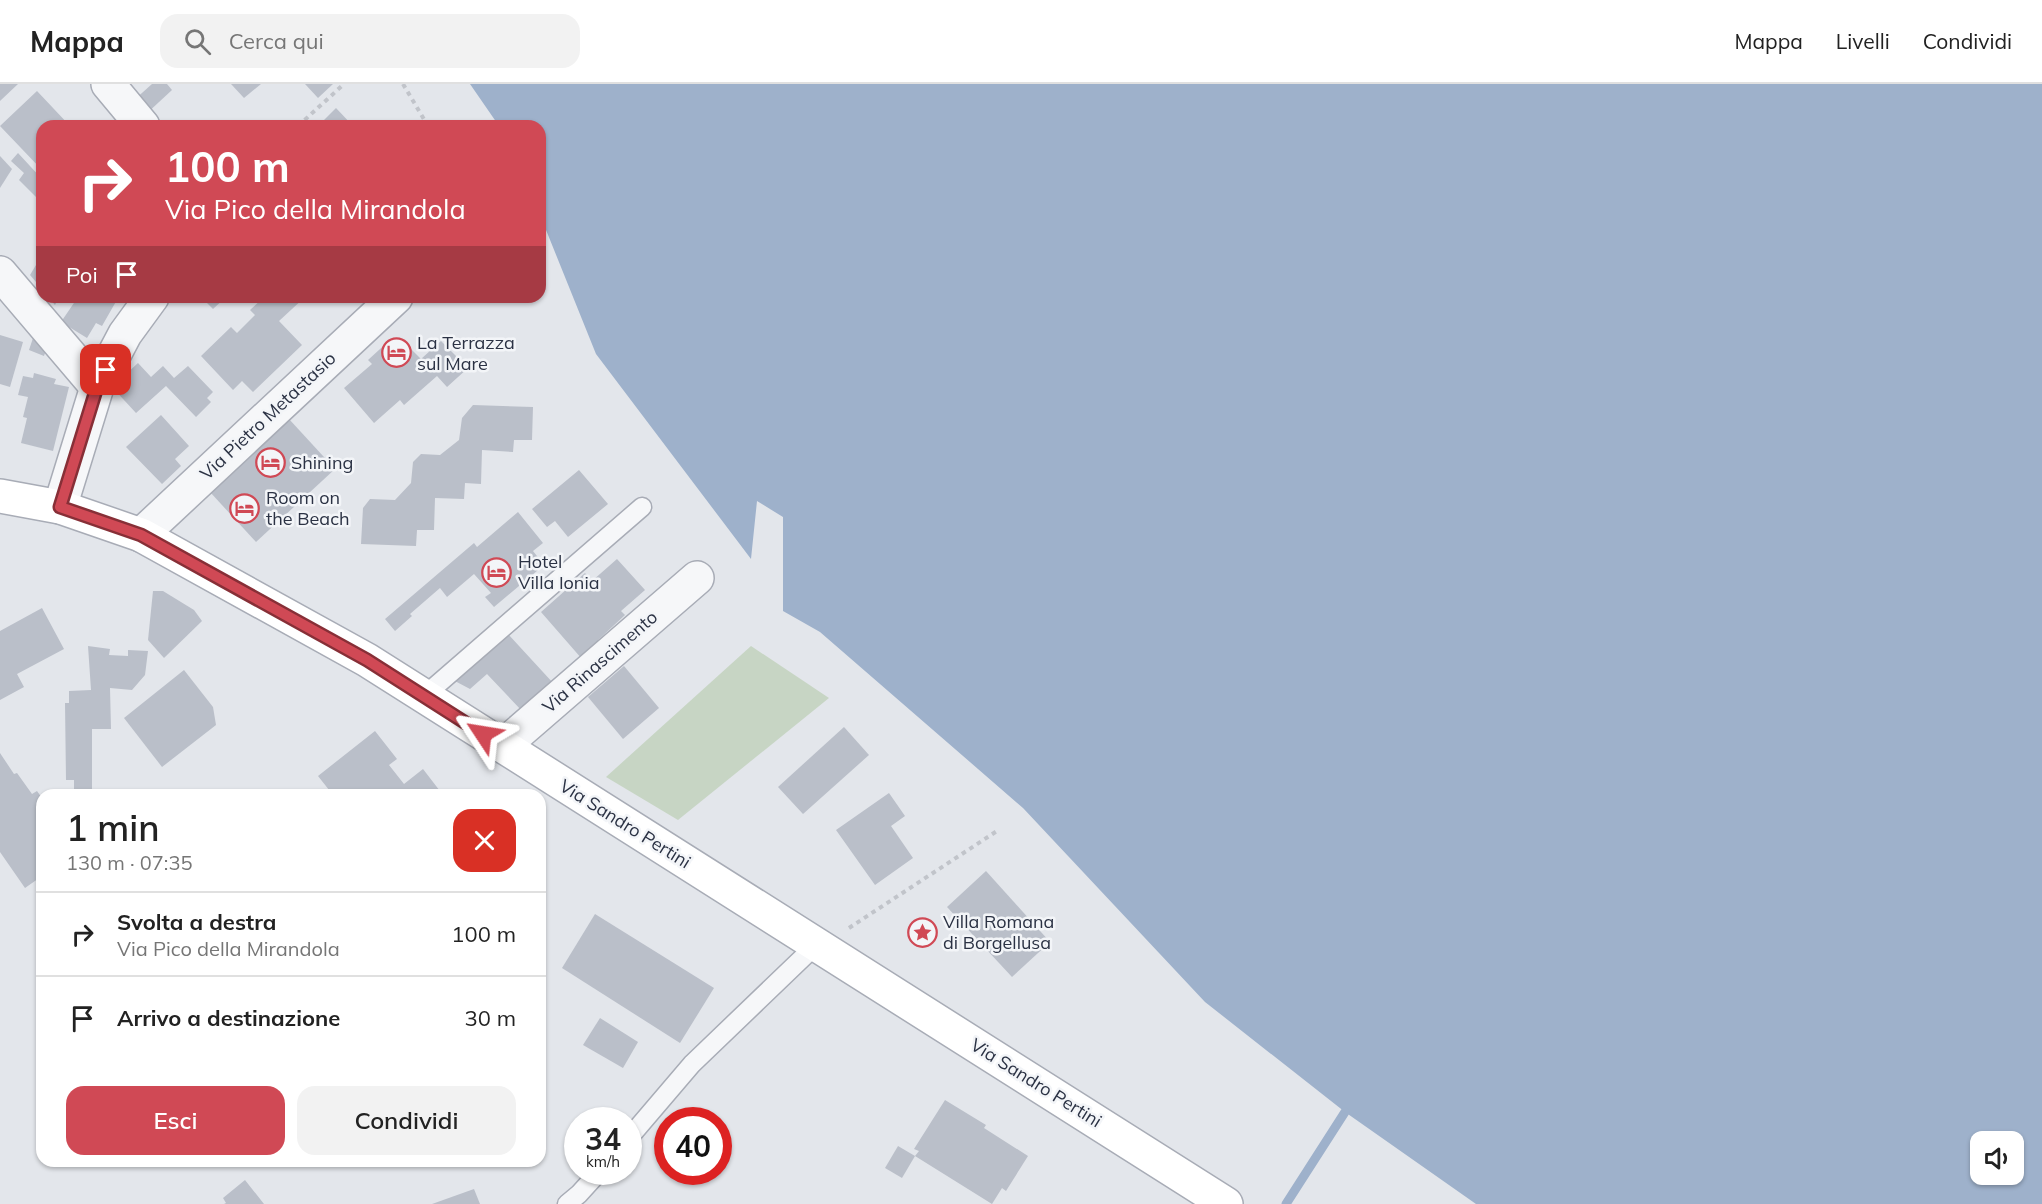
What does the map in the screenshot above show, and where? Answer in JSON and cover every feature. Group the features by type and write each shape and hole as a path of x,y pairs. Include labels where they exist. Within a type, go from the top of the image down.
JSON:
{"street":[{"path":"108,84 138,120"},
{"path":"0,273 97,387"},
{"path":"60,507 97,387 125,334 148,303"},
{"name":"Via Pietro Metastasio","path":"141,535 390,303"},
{"name":"Via Sandro Pertini","path":"0,496 60,507 141,535 367,660 1226,1204"},
{"name":"Via Rinascimento","path":"503,746 697,578"}],"lane":[{"path":"424,696 642,507"},
{"path":"642,1123 692,1064 819,945"},
{"path":"567,1204 588,1185"}],"path":[{"path":"305,120 345,84"},
{"path":"403,84 424,120"},
{"path":"819,945 997,831"}],"green space":[{"path":"751,646 829,698 678,820 606,777"}],"water":[{"path":"470,84 2042,84 2042,1204 1476,1204 1345,1112 1205,1002 1023,808 820,632 783,611 783,517 757,501 751,559 596,354 546,230 546,120 495,120"}],"building":[{"path":"0,84 18,84 0,101"},
{"path":"152,84 167,84 172,90 145,115 133,101"},
{"path":"231,84 261,84 244,98"},
{"path":"305,84 333,84 318,98"},
{"path":"37,91 64,120 36,120 36,164 0,126"},
{"path":"336,108 347,120 324,120"},
{"path":"18,153 36,172 36,197 19,180 24,173 11,161"},
{"path":"0,156 12,169 0,188"},
{"path":"36,265 36,282 30,275"},
{"path":"74,303 115,303 102,326 96,323 87,338 61,322"},
{"path":"207,303 220,303 213,309"},
{"path":"258,303 298,303 279,321 302,345 253,392 242,381 233,390 201,356 231,327 237,333 255,315 250,310"},
{"path":"36,329 48,344 44,356 29,350"},
{"path":"0,335 23,342 10,387 0,384"},
{"path":"391,339 411,349 421,359 441,341 468,368 447,387 437,376 404,405 400,400 374,423 344,388 372,364 368,360"},
{"path":"138,363 151,377 163,366 174,378 188,366 213,392 207,398 211,402 196,417 166,386 136,413 112,387"},
{"path":"34,373 56,379 54,384 69,387 53,451 21,443 27,418 23,417 28,397 18,395 23,376 33,378"},
{"path":"473,405 533,407 532,440 514,440 513,452 482,450 481,484 465,483 464,499 435,498 434,530 417,530 416,546 361,544 363,508 370,499 395,500 411,483 413,462 421,454 440,455 459,440 462,418"},
{"path":"161,415 189,446 175,459 181,466 162,484 126,447"},
{"path":"289,419 335,469 256,542 210,492"},
{"path":"579,470 608,504 568,537 555,521 547,527 532,509"},
{"path":"518,512 543,543 533,551 544,565 494,607 485,597 491,593 474,574 447,597 440,588 410,614 412,616 395,631 385,619 474,543 477,547"},
{"path":"617,559 645,590 621,611 625,615 598,640 600,643 582,659 541,612 585,573 592,581"},
{"path":"153,591 163,591 194,610 202,621 164,658 148,640"},
{"path":"42,608 64,649 17,674 24,687 0,700 0,631"},
{"path":"507,633 554,684 522,711 487,674 470,689 453,680"},
{"path":"88,646 110,649 109,655 128,656 128,650 148,651 145,675 132,690 110,688 111,729 92,729 92,789 74,789 74,780 66,780 65,703 69,703 69,691 91,690"},
{"path":"624,666 659,708 623,739 588,697"},
{"path":"184,670 213,707 216,725 162,767 124,718"},
{"path":"844,727 869,755 803,814 778,787"},
{"path":"375,731 397,759 389,765 404,784 423,769 438,789 328,789 318,776"},
{"path":"0,753 14,774 17,773 32,794 36,792 36,880 25,888 0,852"},
{"path":"889,793 905,816 891,826 913,858 875,885 836,830"},
{"path":"986,871 1050,942 1012,977 947,907"},
{"path":"595,914 714,988 680,1043 562,968"},
{"path":"600,1018 638,1042 623,1068 583,1045"},
{"path":"945,1100 986,1125 984,1128 1028,1156 1006,1191 1002,1188 992,1204 915,1156 919,1151 914,1149"},
{"path":"898,1146 915,1156 902,1178 885,1168"},
{"path":"245,1180 264,1204 224,1204 226,1203 223,1198"},
{"path":"474,1189 480,1204 432,1204"}],"waterway":[{"path":"1286,1204 1345,1112"}],"place":[{"name":"La Terrazza sul Mare","path":"396,353"},
{"name":"Shining","path":"270,463"},
{"name":"Room on the Beach","path":"245,508"},
{"name":"Hotel Villa Ionia","path":"497,572"},
{"name":"Villa Romana di Borgellusa","path":"922,932"}],"route":[{"path":"106,370 97,387 60,507 141,535 367,660 483,734"}]}
